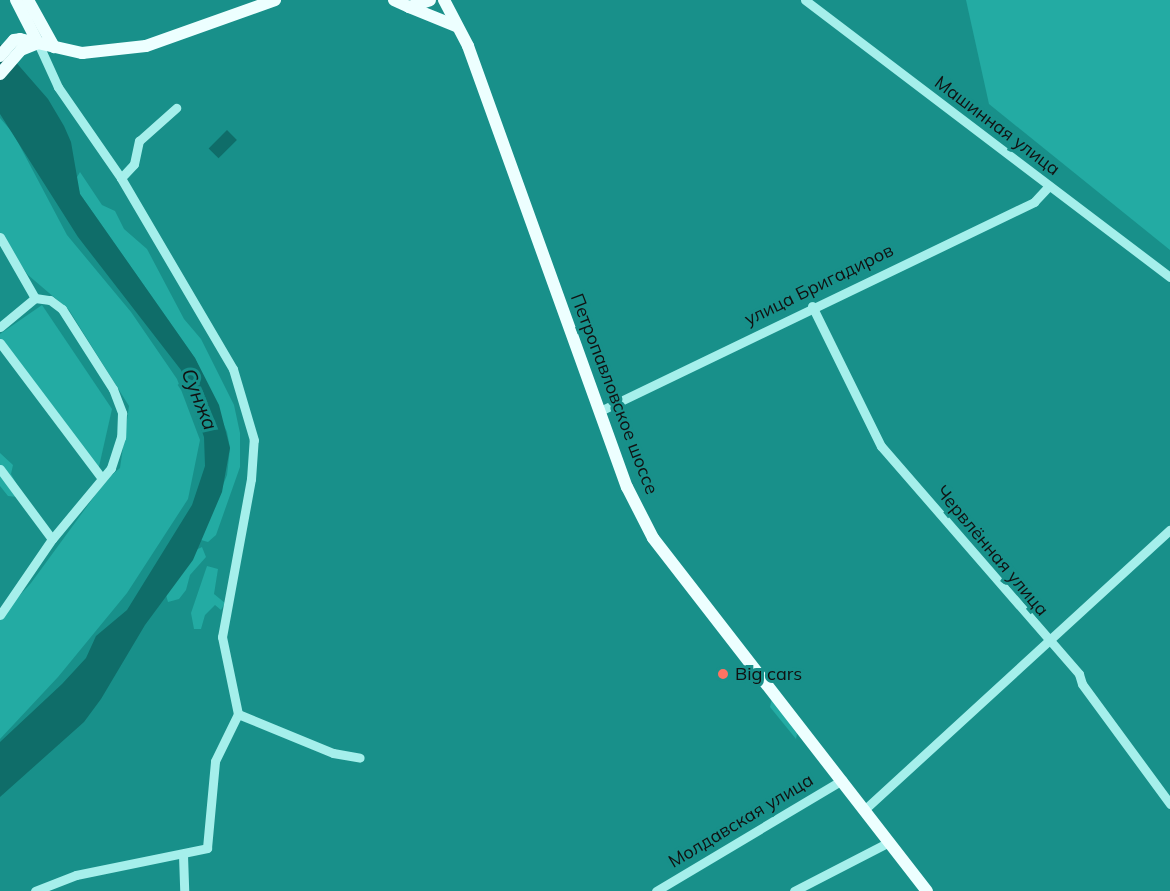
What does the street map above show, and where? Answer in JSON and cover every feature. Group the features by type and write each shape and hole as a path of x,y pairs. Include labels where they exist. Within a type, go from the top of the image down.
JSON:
{"main road":[{"path":"10,49 38,43 82,53 146,46 275,0"},
{"path":"381,0 402,4 457,26"},
{"path":"402,4 430,0"},
{"name":"Петропавловское шоссе","path":"444,0 468,46 627,487 653,538 927,891"},
{"path":"22,3 37,16 54,47"},
{"path":"22,3 38,43"},
{"path":"0,74 10,49 22,3"},
{"path":"37,16 38,43"}],"street":[{"name":"Машинная улица","path":"805,0 1170,278"},
{"path":"35,891 76,875 183,855 207,848 215,761 238,714 222,637 254,460 248,409 233,369 121,178 58,87 38,43"},
{"path":"121,178 134,164 139,141 176,108"},
{"name":"улица Бригадиров","path":"600,411 812,306 1034,202 1049,186"},
{"path":"0,237 36,298"},
{"path":"0,327 36,298 50,300 62,309 113,389 122,413 121,437 111,468 101,477 52,539 0,615"},
{"name":"Червлённая улица","path":"812,306 881,446 1049,644 1079,674 1082,684 1170,804"},
{"path":"0,343 101,477"},
{"path":"0,469 52,539"},
{"path":"864,810 1049,644 1170,530"},
{"path":"238,714 333,753 360,758"},
{"name":"Молдавская улица","path":"656,891 842,780"},
{"path":"794,891 889,842"},
{"path":"183,855 184,891"}],"green space":[{"path":"966,0 1170,0 1170,250 989,104"},
{"path":"0,118 13,133 67,235 131,312 177,379 200,440 188,499 127,593 58,677 0,739 0,617 31,583 107,479 120,468 129,406 69,310 28,275 0,234"},
{"path":"80,172 102,205 115,211 124,229 147,249 184,319 201,339 234,405 240,433 240,467 216,535 208,542 201,540 227,475 230,448 227,432 195,358 80,194 76,179"},
{"path":"42,305 112,409 98,471 0,340 0,334"},
{"path":"0,453 13,465 11,474 20,490 17,497 8,496 0,486"},
{"path":"202,547 206,557 190,575 186,590 179,599 168,602 166,595 194,551"},
{"path":"207,566 218,569 214,594 225,603 221,610 215,605 205,615 201,629 194,629 191,613"},
{"path":"772,698 797,734 796,739 770,707"}],"water":[{"name":"Сунжа","path":"0,44 48,99 64,126 71,142 80,194 195,358 219,405 230,448 222,492 193,560 145,625 101,699 84,722 0,797 0,742 62,684 86,658 96,636 127,610 192,505 205,466 204,437 181,370 78,237 0,114"},
{"path":"227,130 237,140 219,158 209,148"}],"place":[{"name":"Big cars","path":"723,674"}]}
